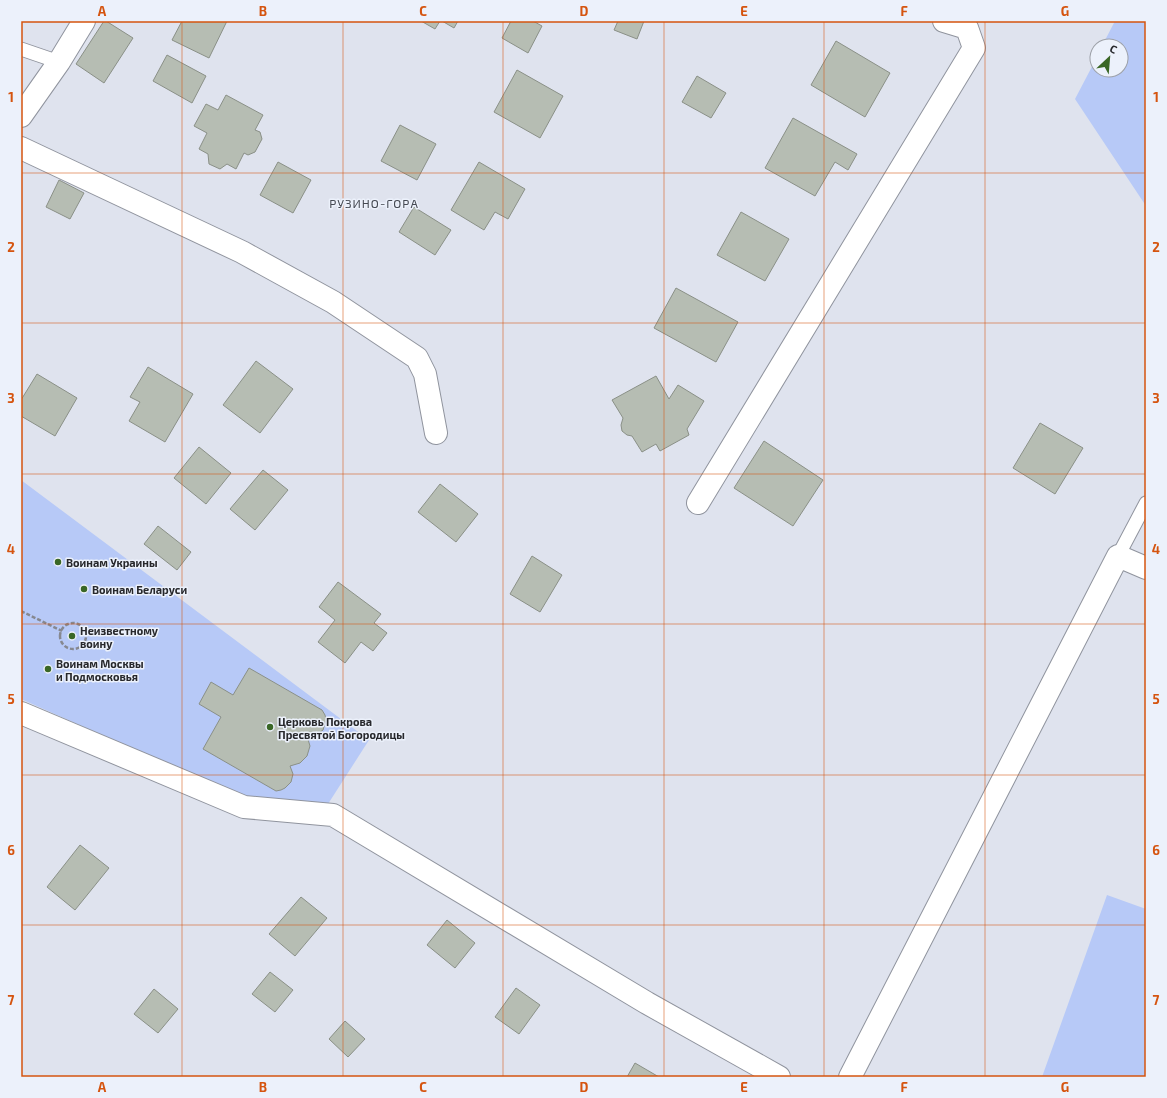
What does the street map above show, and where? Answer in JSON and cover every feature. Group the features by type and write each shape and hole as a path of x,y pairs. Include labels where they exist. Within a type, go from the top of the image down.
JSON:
{"street":[{"path":"21,116 59,62 84,21"},
{"path":"698,503 974,48 967,28 944,21"},
{"path":"21,148 242,252 333,302 416,358 425,374 436,433"},
{"path":"850,1077 1118,556 1146,568"},
{"path":"21,713 244,807 333,815 647,1003 779,1077"}],"lane":[{"path":"21,49 59,62"},
{"path":"1118,556 1146,503"}],"path":[{"path":"21,610 62,631"},
{"path":"74,623 78,624 86,634 84,642 77,648 69,648 65,646 61,639 62,631 67,625 74,623"}],"shaded area":[{"path":"1115,21 1146,21 1146,206 1075,99 1089,72 1089,78 1129,78 1129,38 1106,38"},
{"path":"21,480 369,740 328,804 250,801 21,699"},
{"path":"1107,895 1146,909 1146,1077 1042,1077"}],"building":[{"path":"104,21 133,38 104,83 76,64"},
{"path":"182,21 227,21 209,58 172,40"},
{"path":"421,21 440,21 435,29"},
{"path":"442,21 458,21 454,28"},
{"path":"511,21 533,21 542,26 528,53 502,38"},
{"path":"618,21 644,21 637,39 614,30"},
{"path":"836,41 890,73 865,117 811,85"},
{"path":"167,55 206,76 192,103 153,81"},
{"path":"517,70 563,96 540,138 494,112"},
{"path":"697,76 726,93 711,118 682,102"},
{"path":"226,95 263,115 255,130 260,132 262,139 255,152 248,155 244,153 236,169 227,164 220,169 209,164 208,154 199,149 207,133 194,126 206,104 218,110"},
{"path":"793,118 857,154 848,170 835,162 815,196 765,168"},
{"path":"400,125 436,144 417,180 381,161"},
{"path":"278,162 311,180 293,213 260,195"},
{"path":"479,162 525,189 508,219 495,212 484,230 451,210"},
{"path":"59,180 84,193 70,219 46,207"},
{"path":"414,207 451,230 435,255 399,232"},
{"path":"741,212 789,239 765,281 717,255"},
{"path":"676,288 738,322 716,362 654,328"},
{"path":"256,361 293,389 260,433 223,405"},
{"path":"148,367 193,394 165,442 129,421 140,402 130,397"},
{"path":"37,374 77,398 55,436 21,416 21,400"},
{"path":"656,376 669,399 678,385 704,401 687,429 689,435 660,451 656,444 642,452 632,436 627,435 622,431 621,425 623,418 612,400"},
{"path":"1040,423 1083,448 1055,494 1013,468"},
{"path":"764,441 823,480 793,526 734,488"},
{"path":"199,447 231,473 206,504 174,478"},
{"path":"263,470 288,490 255,530 230,509"},
{"path":"440,484 478,514 456,542 418,512"},
{"path":"158,526 191,552 177,570 144,544"},
{"path":"532,556 562,575 540,612 510,594"},
{"path":"338,582 381,614 374,623 387,633 373,651 361,642 345,663 318,642 335,620 319,607"},
{"name":"Церковь Покрова Пресвятой Богородицы","path":"249,668 322,710 325,715 326,720 323,730 315,736 307,736 310,746 307,756 300,763 290,766 293,774 291,782 281,790 276,791 203,749 221,717 199,704 211,682 233,695"},
{"path":"80,845 109,868 75,910 47,887"},
{"path":"301,897 327,918 295,956 269,934"},
{"path":"447,920 475,943 455,968 427,945"},
{"path":"270,972 293,990 275,1012 252,994"},
{"path":"516,988 540,1005 519,1034 495,1017"},
{"path":"154,989 178,1009 158,1033 134,1014"},
{"path":"345,1021 365,1039 348,1057 329,1039"},
{"path":"635,1063 659,1077 627,1077"}],"place":[{"name":"Воинам Украины","path":"58,562"},
{"name":"Воинам Беларуси","path":"84,589"},
{"name":"Неизвестному воину","path":"72,636"},
{"name":"Воинам Москвы и Подмосковья","path":"48,669"},
{"name":"Церковь Покрова Пресвятой Богородицы","path":"270,727"}],"district":[{"name":"РУЗИНО-ГОРА","path":"374,203"}]}
